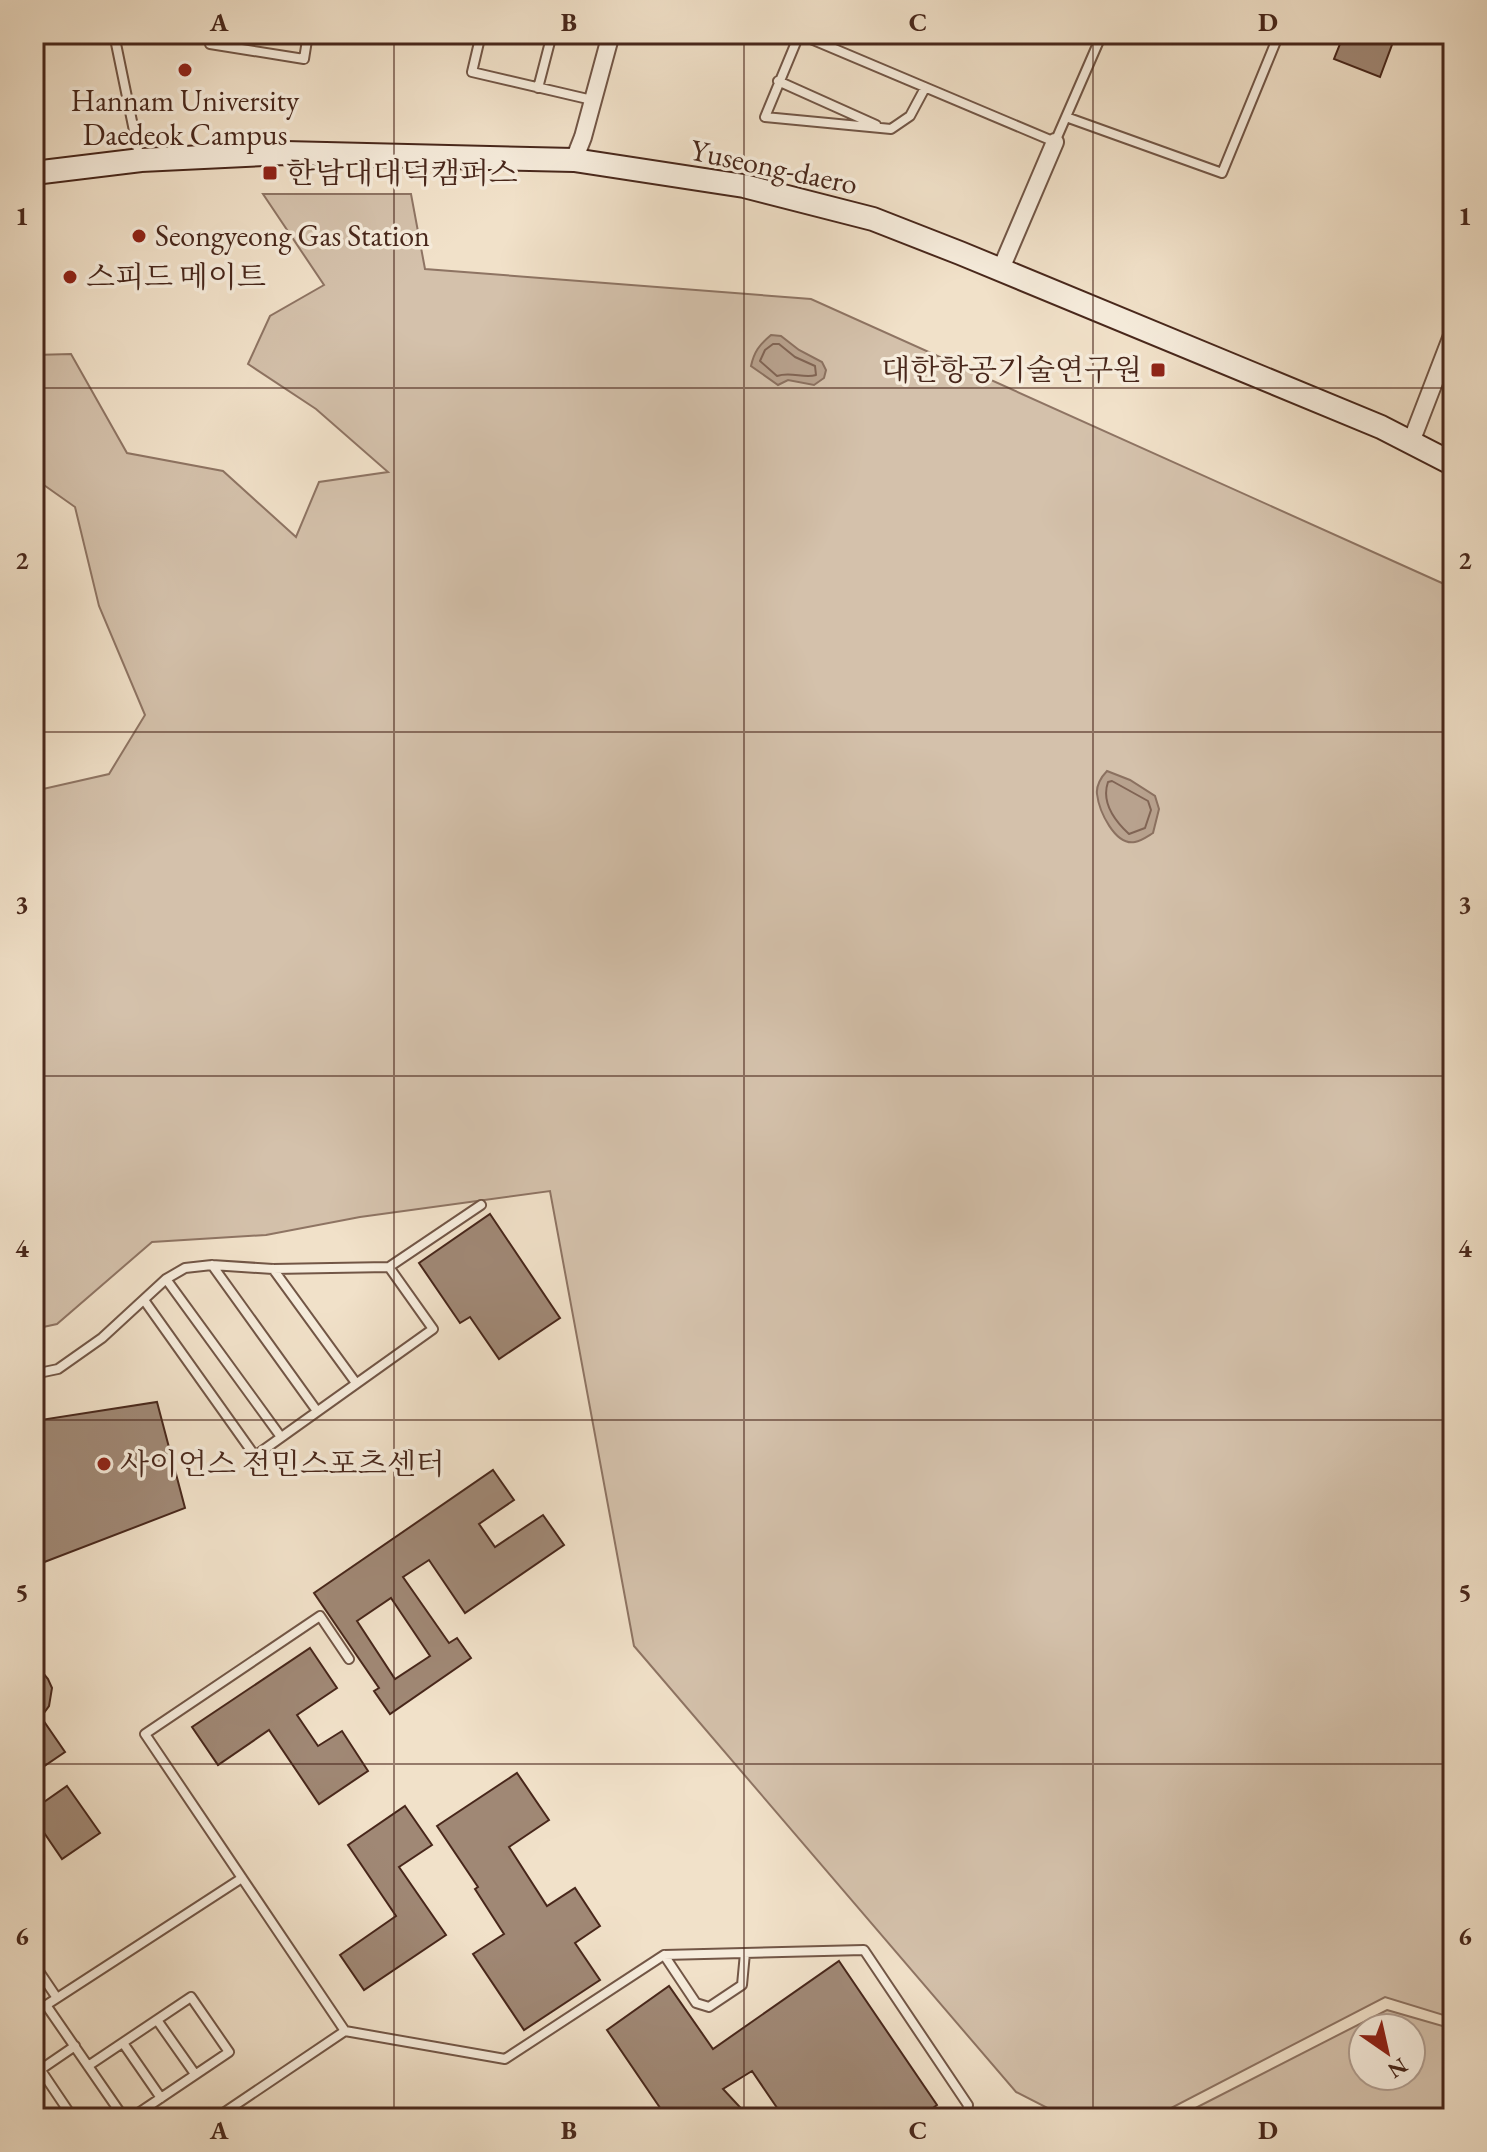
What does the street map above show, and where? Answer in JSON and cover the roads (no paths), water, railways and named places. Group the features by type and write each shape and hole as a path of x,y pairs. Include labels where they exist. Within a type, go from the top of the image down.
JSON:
{"main road":[{"name":"Yuseong-daero","path":"34,173 141,160 285,153 574,160 744,186 873,219 1411,442 1453,464"}],"street":[{"path":"574,160 611,34"},
{"path":"1000,271 1055,142"},
{"path":"1411,442 1453,333"}],"lane":[{"path":"114,34 141,160"},
{"path":"211,34 210,44 304,59 308,34"},
{"path":"481,34 472,72 593,101"},
{"path":"534,34 551,38 538,88"},
{"path":"925,88 910,116 891,129 765,117 799,35 1055,142 1102,34"},
{"path":"1066,117 1222,173 1279,34"},
{"path":"778,81 882,128"},
{"path":"34,1374 58,1369 102,1338 166,1279 185,1268 212,1265 273,1269 389,1267 481,1205"},
{"path":"212,1265 317,1411"},
{"path":"144,1300 255,1456 433,1329 389,1267"},
{"path":"273,1269 356,1383"},
{"path":"166,1279 281,1437"},
{"path":"345,2031 145,1734 320,1616 349,1659"},
{"path":"34,2013 242,1878"},
{"path":"216,2118 345,2031 505,2059 664,1955 864,1950 968,2105 966,2118"},
{"path":"664,1955 696,2003 709,2007 742,1985 745,1953"},
{"path":"34,1964 57,1998"},
{"path":"88,2066 191,1997 229,2052 131,2118"},
{"path":"46,2005 124,2118"},
{"path":"157,2020 195,2074"},
{"path":"123,2043 161,2098"},
{"path":"73,2118 37,2072 75,2046"},
{"path":"53,2118 67,2109"}],"water":[{"path":"771,335 781,336 822,362 826,370 824,378 814,385 788,380 778,385 751,366 758,349"},
{"path":"1107,771 1130,780 1155,796 1159,809 1153,833 1128,842 1109,826 1097,794 1099,782"}],"place":[{"name":"Hannam University Daedeok Campus","path":"185,70"},
{"name":"한남대대덕캠퍼스","path":"270,173"},
{"name":"Seongyeong Gas Station","path":"139,236"},
{"name":"스피드 메이트","path":"70,277"},
{"name":"대한항공기술연구원","path":"1158,370"},
{"name":"사이언스 전민스포츠센터","path":"104,1464"}]}
